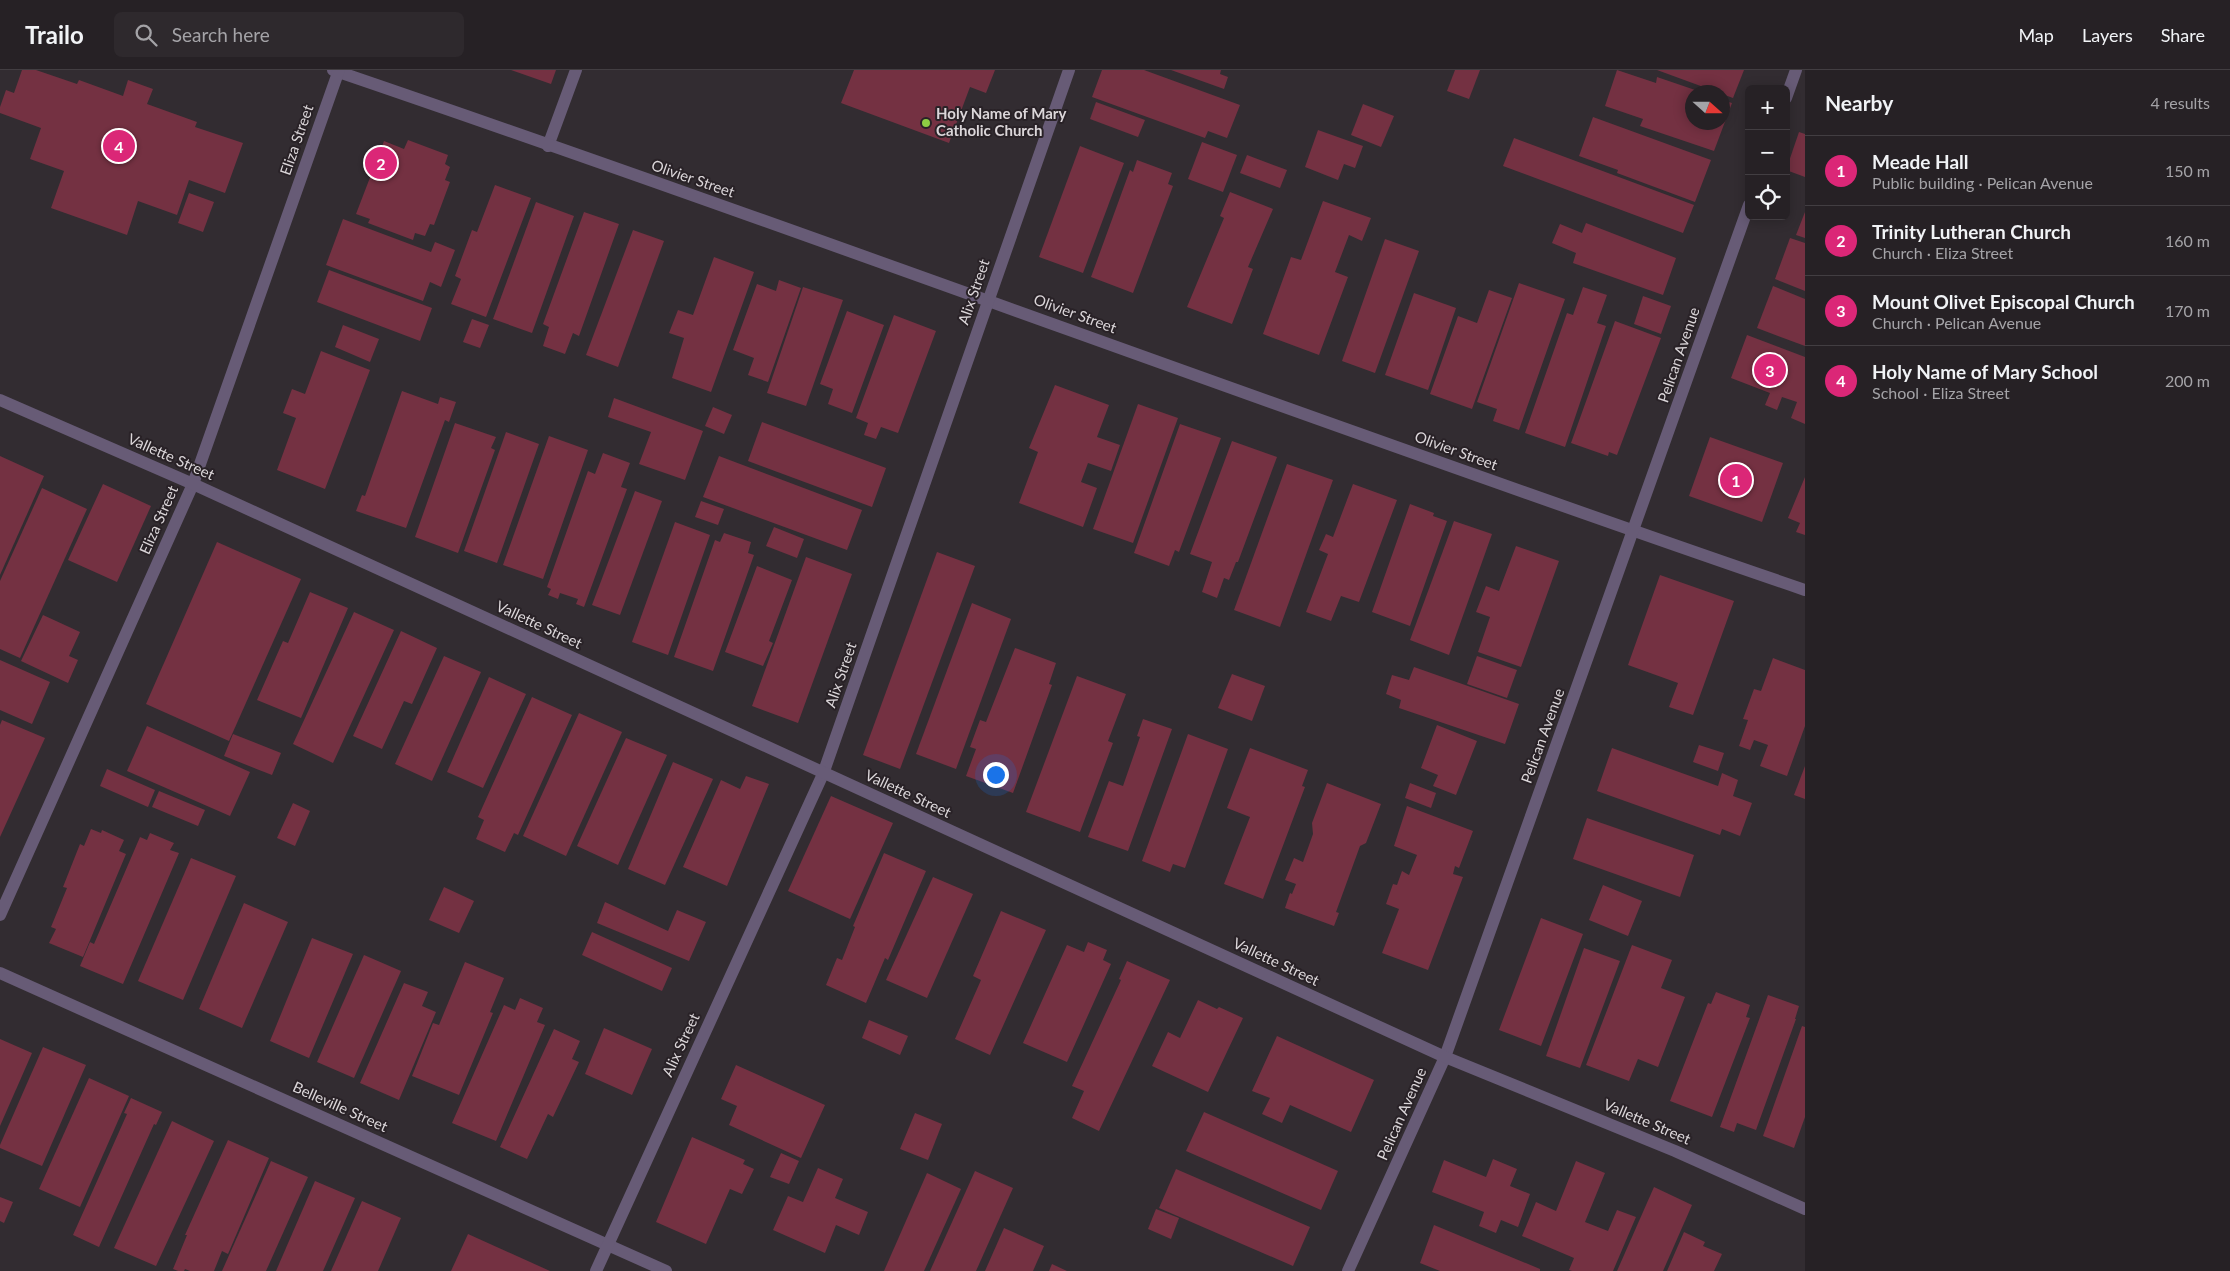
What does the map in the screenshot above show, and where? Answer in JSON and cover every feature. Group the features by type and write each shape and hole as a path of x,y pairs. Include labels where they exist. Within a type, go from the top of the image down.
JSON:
{"street":[{"name":"Olivier Street","path":"337,70 989,300 1634,532 1805,590"},
{"name":"Eliza Street","path":"0,915 193,484 337,70"},
{"path":"548,146 576,70"},
{"name":"Alix Street","path":"596,1271 823,774 1069,70"},
{"path":"1790,87 1796,70"},
{"name":"Pelican Avenue","path":"1348,1271 1445,1057 1634,532 1745,216"},
{"name":"Vallette Street","path":"0,400 193,484 823,774 1445,1057 1675,1151 1805,1209"},
{"name":"Belleville Street","path":"0,973 666,1271"}],"building":[{"path":"22,70 36,70 77,84 79,80 123,96 128,80 153,89 147,104 197,122 195,127 243,143 225,193 189,180 177,215 138,201 127,235 51,208 64,171 30,159 41,128 0,113 0,107 6,90 14,93"},
{"path":"511,70 556,70 551,84"},
{"name":"Holy Name of Mary Catholic Church","path":"854,70 995,70 986,93 970,87 949,143 841,103"},
{"path":"1102,70 1144,70 1240,105 1227,138 1208,131 1205,138 1092,97"},
{"path":"1171,70 1221,70 1220,74 1228,77 1224,89"},
{"path":"1455,70 1480,70 1469,99 1447,91"},
{"path":"1617,70 1656,83 1657,77 1685,87 1685,130 1722,130 1714,151 1640,126 1643,119 1605,106"},
{"path":"1657,70 1744,70 1733,98 1730,97 1730,85 1698,85"},
{"path":"1096,102 1145,120 1138,137 1090,119"},
{"path":"1363,104 1394,116 1381,147 1351,135"},
{"path":"1593,117 1711,160 1695,202 1617,173 1618,170 1579,156"},
{"path":"1318,130 1363,146 1355,168 1344,164 1338,180 1305,167"},
{"path":"1799,132 1805,134 1805,177 1790,171 1790,158"},
{"path":"1514,138 1694,205 1683,233 1503,166"},
{"path":"408,140 448,155 445,164 450,167 445,180 450,182 434,225 430,224 425,236 415,233 413,240 368,223 370,219 356,214 384,141 404,149"},
{"path":"1202,142 1237,155 1223,192 1188,179"},
{"path":"1080,146 1124,163 1083,273 1039,257"},
{"path":"1247,155 1287,170 1280,188 1240,173"},
{"path":"1137,160 1172,173 1168,184 1173,186 1133,293 1091,277 1130,170 1133,172"},
{"path":"495,185 531,198 486,317 451,304 461,279 455,276 472,230 477,232"},
{"path":"1230,192 1273,209 1248,267 1253,269 1232,324 1187,307 1224,218 1220,216"},
{"path":"189,193 214,202 203,232 178,223"},
{"path":"1323,201 1371,218 1362,241 1349,235 1335,272 1348,277 1319,355 1263,334 1291,257 1301,260"},
{"path":"536,202 574,216 532,333 493,319"},
{"path":"584,212 619,224 579,336 573,333 565,354 543,346 549,327 543,324"},
{"path":"1805,212 1805,238 1796,235"},
{"path":"343,219 431,252 435,242 455,250 441,287 430,282 423,301 326,265"},
{"path":"1586,223 1676,258 1663,295 1573,263 1576,253 1552,243 1560,224 1582,233"},
{"path":"633,230 664,241 618,367 586,355"},
{"path":"1790,238 1805,243 1805,291 1775,279"},
{"path":"1385,239 1419,251 1375,373 1342,361"},
{"path":"714,257 754,272 711,392 672,378 684,338 669,333 678,310 693,315"},
{"path":"329,270 432,308 420,341 317,302"},
{"path":"779,280 801,288 768,382 748,375 754,358 733,350 757,284 776,291"},
{"path":"1519,283 1565,299 1519,430 1493,421 1497,409 1477,402"},
{"path":"1773,286 1805,299 1805,346 1757,328"},
{"path":"803,287 843,300 806,406 767,393"},
{"path":"1583,287 1607,295 1597,323 1606,326 1565,447 1525,433 1567,313 1573,315"},
{"path":"1489,290 1512,298 1472,409 1430,394 1458,316 1477,323"},
{"path":"1414,293 1456,308 1428,390 1385,375"},
{"path":"1643,296 1671,306 1661,334 1634,324"},
{"path":"847,311 884,325 852,413 828,404 833,389 820,384"},
{"path":"894,315 936,331 898,433 881,427 876,439 864,435 868,423 856,418"},
{"path":"472,319 489,325 480,348 463,342"},
{"path":"1615,321 1661,338 1617,455 1609,452 1608,456 1571,443"},
{"path":"343,325 379,339 370,362 335,347"},
{"path":"1747,335 1805,357 1805,424 1791,418 1797,402 1782,397 1777,410 1765,405 1770,393 1731,378"},
{"path":"321,351 370,370 325,489 277,470 296,418 283,413 292,389 305,394"},
{"path":"1055,385 1109,405 1097,437 1120,445 1111,471 1088,463 1081,482 1097,488 1083,527 1019,503 1038,452 1029,448"},
{"path":"402,391 438,404 440,397 456,402 449,422 445,420 406,528 356,511 362,495 365,496"},
{"path":"614,398 703,431 685,480 639,464 651,432 608,417"},
{"path":"1138,404 1178,418 1133,543 1093,529"},
{"path":"713,407 732,415 724,434 705,426"},
{"path":"762,422 886,468 872,507 748,461"},
{"path":"455,423 496,437 491,448 495,450 458,553 415,537"},
{"path":"1180,424 1221,438 1179,552 1175,550 1169,566 1134,553"},
{"path":"506,432 539,444 497,563 464,551"},
{"path":"549,436 588,450 543,579 503,565"},
{"path":"1710,437 1783,463 1762,522 1689,496"},
{"path":"1232,441 1277,457 1238,562 1236,562 1229,580 1224,578 1217,598 1202,592 1212,562 1190,554"},
{"path":"603,453 630,463 621,487 627,489 584,607 576,604 578,599 560,593 558,599 548,595 551,589 547,587 588,471 595,474"},
{"path":"0,456 44,476 0,575"},
{"path":"719,456 862,510 847,550 703,497"},
{"path":"1287,464 1333,480 1280,627 1234,610"},
{"path":"1805,477 1805,535 1796,532 1800,523 1788,518"},
{"path":"103,484 151,506 117,582 68,560"},
{"path":"1353,484 1397,500 1359,602 1341,596 1331,621 1306,612 1328,554 1319,550 1326,534 1333,537"},
{"path":"42,488 87,509 20,658 0,649 0,581"},
{"path":"635,491 662,501 620,615 592,605"},
{"path":"701,501 724,509 718,525 695,517"},
{"path":"1410,504 1434,513 1433,516 1447,521 1410,626 1372,612"},
{"path":"1454,521 1492,534 1449,655 1410,640"},
{"path":"675,522 710,535 668,655 632,642"},
{"path":"774,527 804,539 797,558 766,546"},
{"path":"724,533 751,542 748,553 754,555 713,671 674,657 715,540 720,542"},
{"path":"217,542 301,579 229,741 146,704"},
{"path":"1516,546 1559,561 1521,667 1478,652 1490,617 1476,612 1486,586 1499,591"},
{"path":"937,552 975,566 900,769 863,755"},
{"path":"806,557 852,574 798,723 752,706"},
{"path":"757,566 792,580 769,641 773,643 763,666 725,652"},
{"path":"1660,575 1734,601 1693,715 1669,707 1678,683 1628,665"},
{"path":"310,592 348,608 301,718 257,700 283,641 288,643"},
{"path":"972,603 1011,619 956,769 916,754"},
{"path":"354,612 394,630 333,763 293,744"},
{"path":"43,615 80,632 69,656 78,660 68,683 21,661"},
{"path":"401,631 437,648 412,704 404,701 382,749 353,736"},
{"path":"1015,648 1056,663 1049,684 1052,685 1013,793 966,776 976,749 970,747 980,720 986,722"},
{"path":"444,656 481,672 432,781 395,764"},
{"path":"1477,656 1517,670 1507,698 1467,684"},
{"path":"1773,658 1805,670 1805,726 1787,776 1760,766 1768,745 1754,740 1750,750 1739,746 1748,720 1743,719 1754,689 1761,691"},
{"path":"0,660 50,682 32,724 0,710"},
{"path":"1414,667 1519,704 1505,744 1399,708 1401,700 1386,694 1392,675 1409,680"},
{"path":"1232,674 1265,686 1252,721 1218,708"},
{"path":"1077,676 1126,694 1108,741 1113,743 1080,832 1026,812"},
{"path":"489,677 526,694 483,788 447,772"},
{"path":"532,697 572,715 518,835 514,833 505,852 476,839 484,820 478,817"},
{"path":"579,713 622,732 566,856 523,836"},
{"path":"1143,719 1172,729 1128,851 1088,837 1109,781 1123,786 1140,737 1137,736"},
{"path":"2,720 45,738 0,837 0,725"},
{"path":"1437,725 1477,741 1456,795 1433,786 1438,775 1421,768"},
{"path":"147,726 250,772 230,816 127,771"},
{"path":"233,734 281,753 272,775 224,756"},
{"path":"1188,734 1228,749 1185,868 1173,864 1170,872 1142,861"},
{"path":"626,738 667,755 618,865 577,846"},
{"path":"1699,745 1724,753 1718,771 1693,762"},
{"path":"1250,748 1308,770 1302,786 1305,787 1263,899 1224,884 1250,817 1227,808"},
{"path":"1612,748 1718,786 1722,773 1738,780 1733,796 1752,803 1740,836 1722,829 1720,835 1597,791"},
{"path":"673,762 713,779 665,885 628,869"},
{"path":"1805,766 1805,799 1794,795"},
{"path":"107,769 155,790 148,807 100,786"},
{"path":"746,776 769,784 727,886 683,867 721,780 740,789"},
{"path":"1327,783 1381,804 1366,843 1360,846 1336,912 1339,913 1334,926 1285,908 1290,893 1292,894 1296,884 1285,880 1294,858 1303,862 1313,834 1312,823"},
{"path":"1410,783 1436,793 1431,808 1405,798"},
{"path":"159,791 205,810 198,826 152,807"},
{"path":"831,796 893,823 850,919 788,891"},
{"path":"293,803 310,811 295,846 277,838"},
{"path":"1407,806 1473,831 1459,868 1455,866 1453,874 1463,877 1428,970 1382,953 1399,909 1386,904 1393,884 1397,885 1402,871 1409,875 1417,855 1394,846"},
{"path":"1587,818 1694,855 1680,897 1573,859"},
{"path":"91,829 101,833 102,830 124,840 119,851 126,854 83,957 49,943 56,929 51,927 67,888 63,887 80,844 84,846"},
{"path":"150,833 174,843 170,850 179,853 123,984 80,966 90,942 94,944 140,837 147,840"},
{"path":"884,853 926,871 888,960 885,958 866,1003 826,985 837,958 842,960 855,927 853,926"},
{"path":"191,858 236,876 183,1000 138,981"},
{"path":"933,877 973,894 927,998 886,980"},
{"path":"1603,885 1642,901 1628,936 1589,920"},
{"path":"444,887 474,901 459,933 429,920"},
{"path":"605,902 668,931 677,910 706,922 689,961 597,923"},
{"path":"244,903 288,922 242,1028 199,1009"},
{"path":"1001,911 1046,930 990,1055 955,1039 981,980 973,976"},
{"path":"1541,918 1583,934 1541,1046 1499,1030"},
{"path":"592,932 672,968 662,991 582,955"},
{"path":"312,938 353,954 309,1058 270,1041"},
{"path":"1088,942 1107,950 1103,960 1111,964 1067,1062 1023,1043 1067,945 1084,952"},
{"path":"1632,945 1672,960 1661,988 1685,997 1658,1067 1638,1059 1629,1081 1586,1065"},
{"path":"1584,948 1620,961 1580,1068 1546,1056"},
{"path":"364,955 401,971 354,1078 317,1062"},
{"path":"1127,961 1170,980 1099,1131 1072,1118 1084,1091 1072,1086 1121,980 1119,979"},
{"path":"465,962 504,978 490,1012 493,1013 459,1095 412,1076 433,1023 439,1025"},
{"path":"404,983 428,992 422,1006 436,1012 399,1100 360,1083"},
{"path":"1716,992 1750,1005 1746,1017 1750,1018 1712,1117 1670,1101 1708,1003 1711,1004"},
{"path":"1768,995 1799,1006 1796,1019 1756,1130 1737,1123 1734,1132 1720,1127"},
{"path":"520,998 543,1008 537,1022 545,1025 496,1141 452,1123 504,1005 515,1010"},
{"path":"1198,1000 1243,1018 1208,1092 1152,1066 1168,1032 1180,1038"},
{"path":"869,1020 908,1036 900,1055 862,1038"},
{"path":"1802,1026 1805,1027 1805,1117 1794,1148 1763,1136"},
{"path":"604,1028 652,1049 632,1095 585,1074"},
{"path":"554,1029 580,1041 572,1059 579,1062 553,1117 548,1114 527,1159 500,1147"},
{"path":"1277,1036 1374,1080 1351,1132 1290,1105 1282,1123 1262,1114 1270,1098 1252,1091"},
{"path":"0,1039 32,1053 0,1126"},
{"path":"43,1047 86,1065 42,1166 0,1148 0,1145"},
{"path":"736,1065 825,1105 801,1158 729,1125 737,1106 721,1099"},
{"path":"89,1078 129,1096 80,1207 39,1189"},
{"path":"131,1098 162,1112 156,1125 154,1124 99,1247 73,1235 127,1114 124,1113"},
{"path":"1204,1112 1338,1171 1321,1210 1186,1151"},
{"path":"915,1113 942,1124 928,1160 900,1149"},
{"path":"172,1121 214,1141 156,1266 114,1248"},
{"path":"692,1137 745,1160 743,1164 754,1169 742,1194 730,1189 706,1244 656,1222"},
{"path":"228,1140 269,1158 228,1254 222,1251 214,1271 190,1271 185,1269 184,1271 178,1271 173,1269 187,1235 185,1235"},
{"path":"781,1153 799,1161 789,1184 770,1177"},
{"path":"1493,1159 1517,1169 1510,1186 1530,1194 1518,1227 1501,1220 1496,1233 1479,1226 1484,1212 1432,1192 1444,1160 1486,1177"},
{"path":"271,1161 308,1177 266,1271 222,1271"},
{"path":"1576,1161 1605,1173 1585,1222 1608,1231 1617,1210 1636,1217 1613,1271 1569,1270 1574,1258 1522,1236 1536,1202 1556,1211"},
{"path":"818,1168 843,1179 835,1198 868,1212 859,1235 836,1225 825,1253 773,1230 788,1196 803,1202"},
{"path":"1176,1169 1310,1227 1293,1266 1159,1208"},
{"path":"975,1171 1013,1188 976,1271 930,1271"},
{"path":"927,1173 961,1189 924,1271 884,1271"},
{"path":"315,1181 355,1198 323,1271 276,1271"},
{"path":"1654,1187 1692,1205 1663,1271 1617,1271"},
{"path":"0,1197 13,1202 4,1223 0,1221"},
{"path":"362,1201 401,1218 378,1271 331,1271"},
{"path":"1156,1209 1179,1218 1171,1239 1148,1229"},
{"path":"1434,1225 1540,1269 1540,1271 1440,1271 1420,1263"},
{"path":"1004,1228 1044,1246 1033,1271 985,1271"},
{"path":"1684,1232 1705,1242 1703,1246 1722,1254 1714,1271 1667,1271"},
{"path":"468,1234 550,1271 451,1271"},
{"path":"1052,1264 1067,1271 1049,1271"}],"place":[{"name":"Holy Name of Mary Catholic Church","path":"926,123"},
{"name":"Holy Name of Mary School","path":"119,146"},
{"name":"Trinity Lutheran Church","path":"381,163"},
{"name":"Mount Olivet Episcopal Church","path":"1770,370"},
{"name":"Meade Hall","path":"1736,480"}]}
